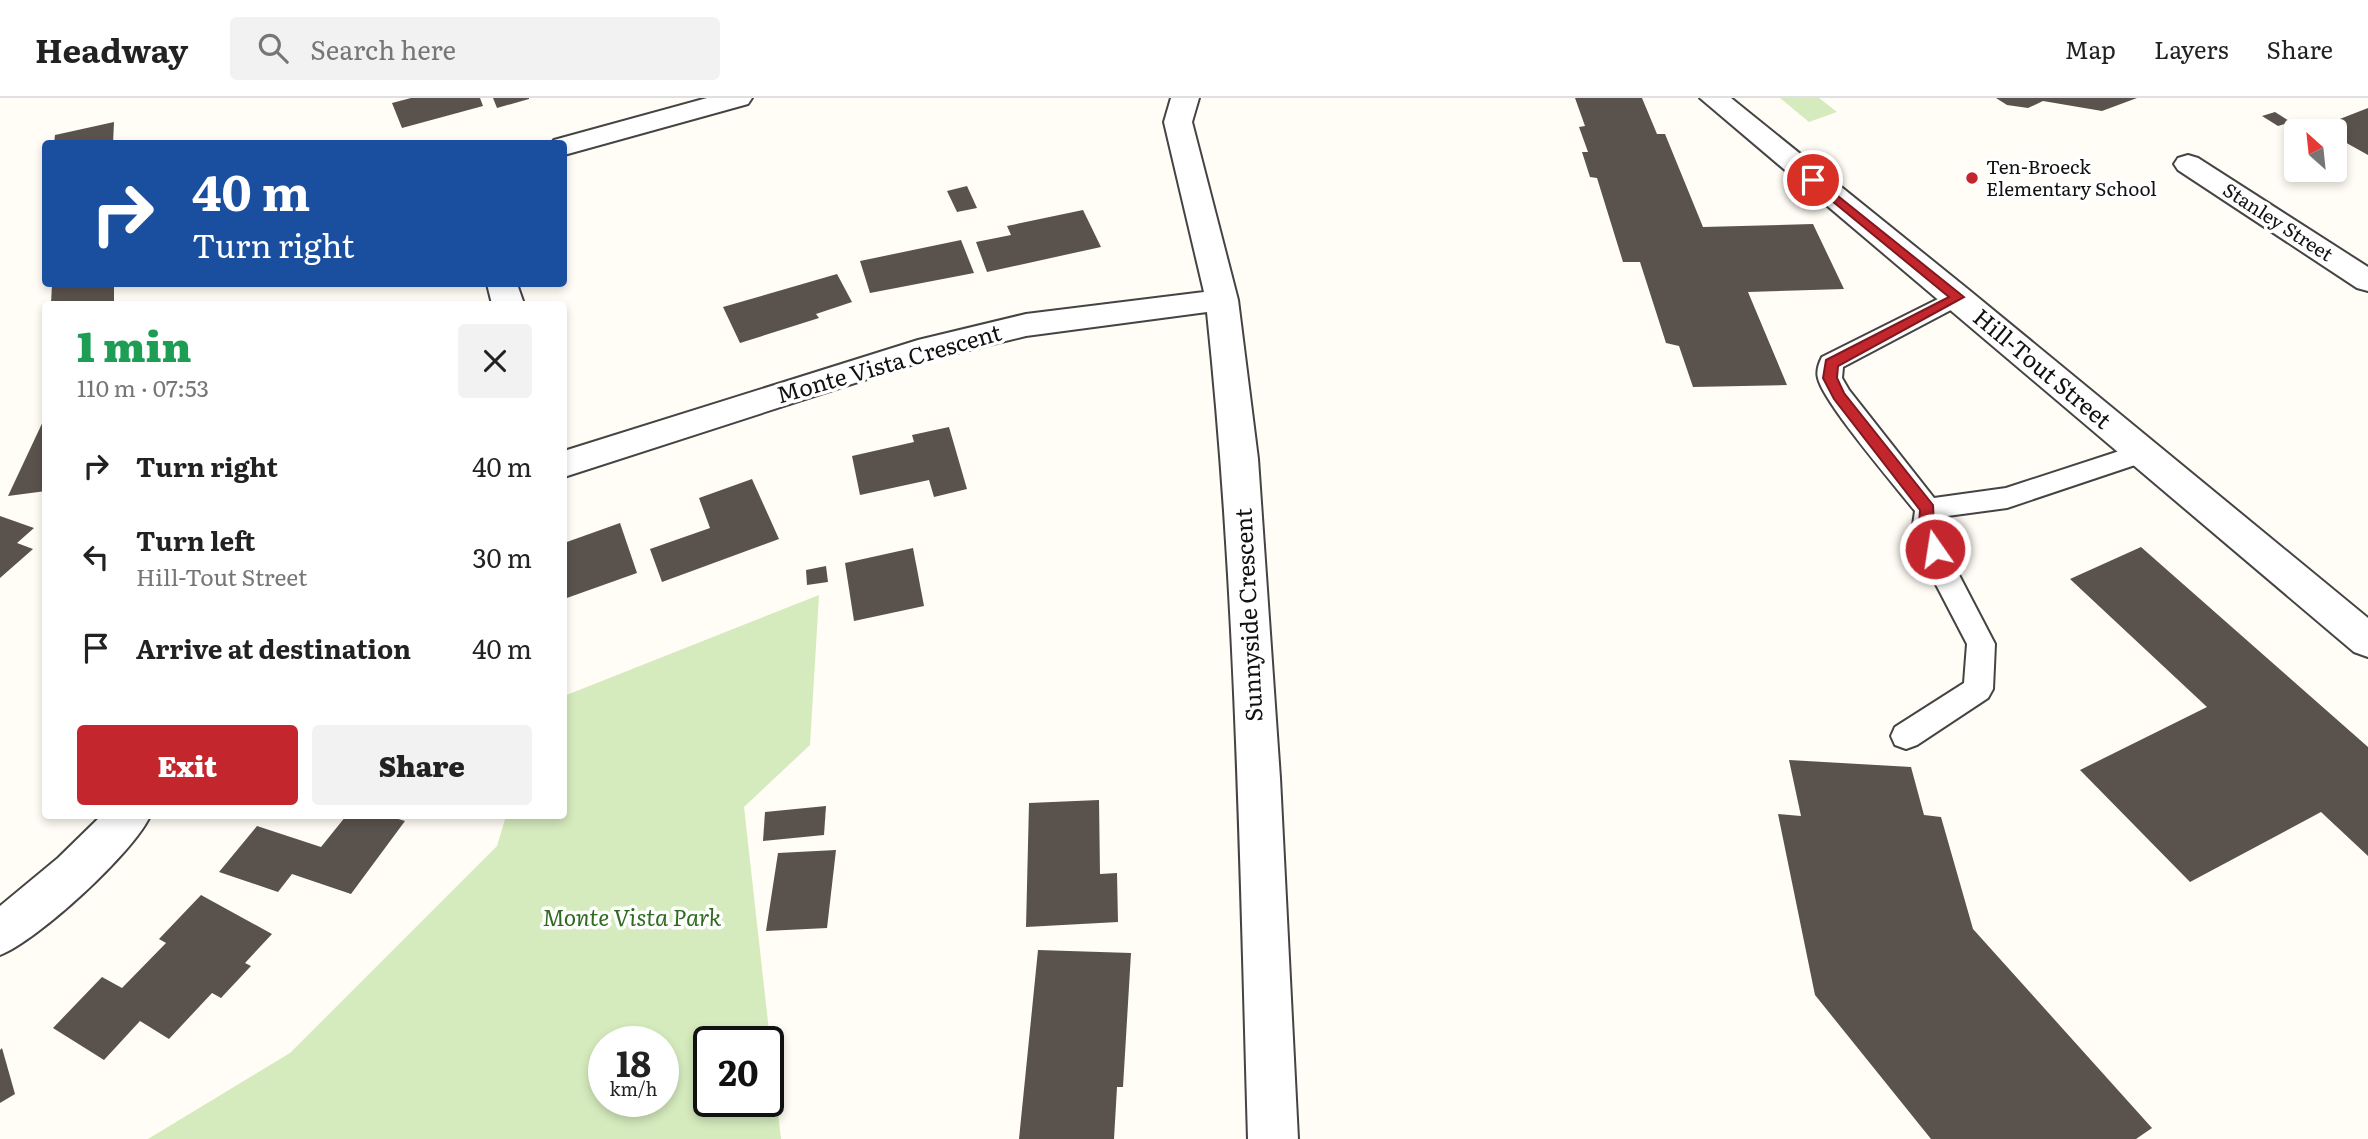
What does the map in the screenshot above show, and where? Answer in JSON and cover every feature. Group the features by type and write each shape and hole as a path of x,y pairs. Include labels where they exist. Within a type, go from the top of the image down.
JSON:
{"street":[{"path":"567,145 738,98"},
{"name":"Sunnyside Crescent","path":"1185,98 1178,122 1222,300 1240,459 1259,778 1273,1139"},
{"name":"Hill-Tout Street","path":"1714,98 1958,297 2140,453 2368,641"},
{"name":"Stanley Street","path":"2188,164 2368,281"},
{"name":"Monte Vista Crescent","path":"567,463 918,351 1026,325 1222,300"},
{"path":"0,934 74,872 126,819"}],"lane":[{"path":"1906,736 1978,689 1981,644 1944,573 1926,525 1928,509 1839,396 1830,378 1831,363 1958,297"},
{"path":"1928,509 2007,498 2140,453"}],"green space":[{"path":"1780,98 1819,98 1837,112 1809,122"},
{"name":"Monte Vista Park","path":"819,595 810,745 744,807 768,1026 693,1026 693,1117 779,1117 781,1139 148,1139 290,1053 497,846 505,819 567,819 567,695"}],"building":[{"path":"411,98 480,98 483,106 402,128 392,103"},
{"path":"493,98 529,98 529,99 497,108"},
{"path":"1575,98 1642,98 1657,134 1665,134 1703,227 1813,224 1844,289 1748,292 1787,385 1693,387 1679,346 1666,343 1640,262 1623,262 1597,178 1590,177 1582,152 1588,152 1579,127 1585,126"},
{"name":"Ten-Broeck Elementary School","path":"1996,98 2137,98 2102,111 2043,101 2028,108 2007,105"},
{"path":"2368,108 2368,155 2347,143 2347,119 2340,119"},
{"path":"2275,112 2286,119 2284,124 2278,126 2262,116"},
{"path":"114,122 113,140 54,140 55,135"},
{"path":"967,186 977,208 957,212 947,191"},
{"path":"1083,210 1101,247 987,272 976,242 1011,235 1007,226"},
{"path":"961,240 974,273 870,293 860,261"},
{"path":"837,274 852,302 816,314 819,318 740,343 723,307"},
{"path":"52,287 114,287 114,301 51,301"},
{"path":"42,424 42,492 8,496"},
{"path":"949,427 967,489 934,497 929,480 860,495 852,456 914,442 912,435"},
{"path":"752,479 779,539 662,582 650,549 710,528 699,498"},
{"path":"0,516 34,528 17,543 33,549 0,578"},
{"path":"620,523 637,573 567,598 567,542"},
{"path":"2141,547 2368,747 2368,856 2321,812 2190,882 2080,770 2207,707 2070,579"},
{"path":"913,548 924,606 854,621 845,563"},
{"path":"826,566 828,582 807,585 806,570"},
{"path":"1789,760 1911,767 1924,815 1941,817 1973,929 2152,1128 2136,1139 1931,1139 1815,995 1778,814 1801,816"},
{"path":"1099,800 1100,874 1117,873 1118,922 1026,927 1029,803"},
{"path":"826,806 824,835 763,841 765,812"},
{"path":"344,819 405,821 351,894 292,874 278,892 219,872 257,826 321,847"},
{"path":"836,850 827,928 766,931 778,853"},
{"path":"201,895 272,934 245,963 251,966 221,998 212,993 169,1039 140,1021 104,1060 53,1028 102,977 122,988 166,943 159,939"},
{"path":"1038,950 1131,953 1123,1087 1117,1087 1114,1139 1019,1139"},
{"path":"2,1048 15,1094 0,1103 0,1050"}],"place":[{"name":"Ten-Broeck Elementary School","path":"1972,178"}],"route":[{"path":"1813,180 1958,297 1831,363 1830,378 1839,396 1928,509 1926,525 1935,549"}]}
